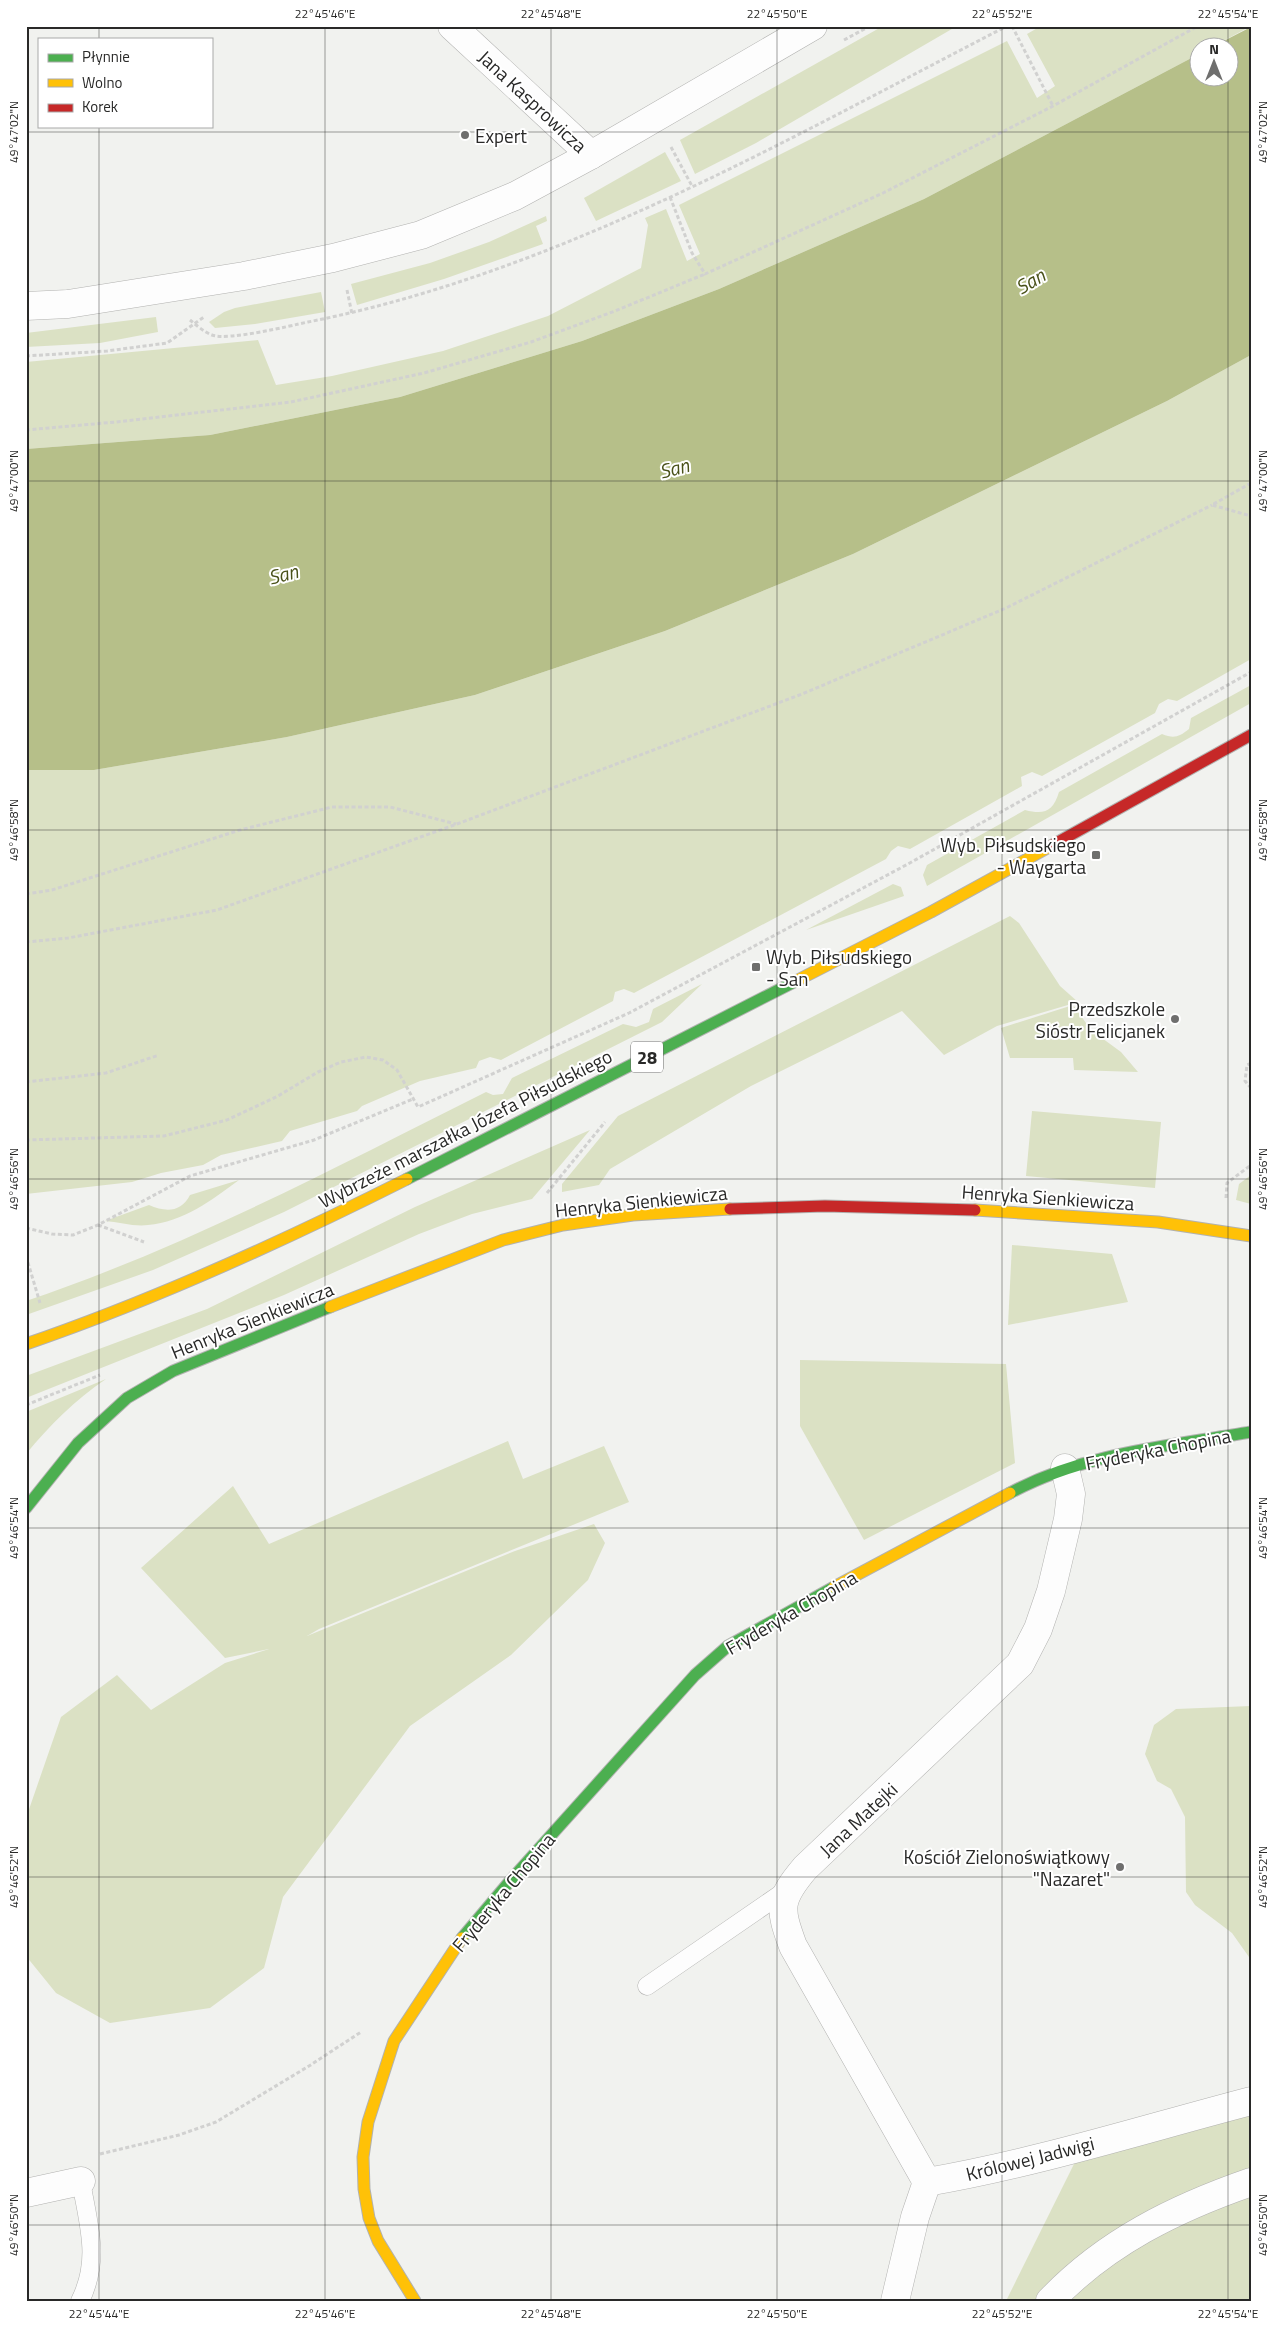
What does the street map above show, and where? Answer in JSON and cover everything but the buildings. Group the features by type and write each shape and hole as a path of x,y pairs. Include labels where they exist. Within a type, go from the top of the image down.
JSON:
{"street":[{"name":"Jana Kasprowicza","path":"452,26 591,155"},
{"path":"26,306 77,302 244,276 333,258 421,235 515,196 591,155 813,26"},
{"name":"Wybrzeże marszałka Józefa Piłsudskiego","path":"26,1344 181,1285 388,1188 931,912 1251,735"},
{"name":"Henryka Sienkiewicza","path":"26,1508 85,1437 127,1398 173,1371 241,1342 503,1240 563,1225 633,1215 730,1208 825,1206 950,1208 1158,1222 1251,1236"},
{"name":"Fryderyka Chopina","path":"415,2301 378,2242 369,2218 364,2189 363,2157 368,2122 394,2040 462,1938 510,1881 695,1675 728,1646 768,1622 1022,1486 1065,1468 1114,1455 1251,1432"},
{"name":"Jana Matejki","path":"928,2182 793,1946 782,1916 788,1889 805,1868 1020,1664 1038,1629 1049,1599 1068,1519 1071,1494 1065,1468"},
{"name":"Królowej Jadwigi","path":"928,2182 1047,2155 1251,2101"},
{"path":"26,2192 81,2180"},
{"path":"895,2301 915,2217 928,2182"},
{"path":"1050,2301 1070,2280 1142,2229 1179,2209 1251,2182"}],"lane":[{"path":"647,1986 788,1889"},
{"path":"80,2301 88,2284 93,2253 81,2180"}],"path":[{"path":"1012,26 1053,106"},
{"path":"26,430 116,422 291,402 424,373 531,342 615,311 705,274 883,192 1053,106 1198,26"},
{"path":"654,118 692,186"},
{"path":"670,197 692,253 705,274"},
{"path":"345,284 352,314"},
{"path":"26,942 68,938 217,910 457,824 802,694 1006,608 1212,505 1251,483"},
{"path":"1212,505 1251,516"},
{"path":"26,1140 164,1136 226,1120 278,1096 318,1072 341,1062 366,1057 384,1060 397,1070 418,1107 629,1013 908,864 1251,672"},
{"path":"26,894 52,890 240,830 332,807 390,807 457,824"},
{"path":"26,1082 106,1073 159,1055"},
{"path":"1251,1063 1248,1065 1246,1081 1251,1088"},
{"path":"26,1228 52,1234 73,1235 98,1225 190,1176 314,1140 413,1099"},
{"path":"544,1197 606,1122"},
{"path":"1227,1183 1251,1165"},
{"path":"98,1225 144,1242"},
{"path":"26,1256 50,1335"},
{"path":"26,1405 104,1374"},
{"path":"98,2154 179,2135 216,2122 309,2066 364,2030"}],"shaded area":[{"path":"883,26 957,26 756,143 695,174 680,140"},
{"path":"1041,26 1251,26 1229,38 1190,38 1190,59 924,199 719,289 582,341 400,397 210,435 26,449 26,362 258,340 276,385 332,376 443,351 548,316 641,268 648,225 645,218 666,209 687,261 700,254 679,205 1007,41 1037,98 1055,86 1027,34"},
{"path":"665,152 681,181 596,221 584,198"},
{"path":"546,216 547,221 536,226 543,244 444,279 357,305 351,284 430,263 489,242"},
{"path":"321,292 325,312 255,324 215,328 209,322 224,312 235,308"},
{"path":"156,317 158,332 100,343 26,347 26,333"},
{"path":"1251,355 1251,659 1177,701 1168,699 1159,704 1155,713 1042,776 1032,772 1021,777 1022,786 910,849 898,846 891,851 886,859 634,993 624,989 615,992 613,1001 501,1060 490,1057 479,1061 476,1068 420,1081 362,1106 357,1111 290,1131 282,1141 221,1155 203,1165 161,1173 132,1182 26,1194 26,770 94,770 287,737 475,695 665,631 853,554 1167,401"},
{"path":"1251,685 1251,703 927,886 923,875 927,865 1025,810 1043,812 1051,808 1059,792 1162,734 1173,737 1182,734 1189,729 1191,718"},
{"path":"893,884 901,887 904,896 806,930"},
{"path":"1010,916 1019,923 1060,986 1078,1002 997,1026 944,1055 902,1011 751,1086 610,1169 599,1185 562,1192 562,1184 618,1116"},
{"path":"702,984 662,1022 284,1212 153,1270 26,1315 26,1301 86,1280 202,1231 317,1177 486,1092 493,1095 503,1094 512,1078 623,1024 636,1027 649,1022 653,1009"},
{"path":"1073,1005 1091,1030 1121,1052 1138,1072 1074,1070 1073,1058 1010,1058 1001,1028"},
{"path":"1032,1111 1161,1122 1155,1188 1026,1176"},
{"path":"590,1130 532,1199 472,1214 419,1234 284,1295 26,1398 26,1376 207,1309 415,1207"},
{"path":"1251,1175 1251,1204 1236,1200 1239,1184"},
{"path":"239,1180 197,1209 173,1220 143,1225 105,1221 149,1205 167,1210 177,1208 190,1195"},
{"path":"1012,1245 1112,1254 1128,1302 1008,1325"},
{"path":"800,1360 1006,1364 1015,1463 864,1540 800,1426"},
{"path":"106,1379 63,1414 26,1454 26,1412"},
{"path":"508,1441 523,1479 604,1446 629,1502 319,1629 307,1636 515,1551 594,1524 605,1543 588,1580 511,1655 410,1726 283,1897 264,1968 210,2008 110,2023 56,1993 26,1956 26,1818 61,1717 117,1675 151,1710 225,1663 269,1649 225,1658 141,1568 233,1486 269,1544"},
{"path":"1251,1706 1251,1965 1249,1957 1232,1933 1195,1905 1186,1892 1185,1817 1171,1789 1157,1781 1145,1754 1154,1725 1176,1709"},
{"path":"1251,2110 1251,2301 1006,2301 1076,2160"}],"water":[{"name":"San","path":"1251,27 1251,355 1167,401 853,554 665,631 475,695 287,737 94,770 26,770 26,449 210,435 400,397 582,341 719,289 924,199 1190,59 1190,88 1240,88 1240,38 1230,38"}],"traffic: fast":[{"path":"407,1179 796,981"},
{"path":"26,1508 78,1443 127,1398 173,1371 330,1307"},
{"path":"1010,1493 1038,1479 1097,1460 1158,1447 1251,1432"},
{"path":"462,1938 510,1881 695,1675 728,1646 834,1587"}],"traffic: slow":[{"path":"796,981 931,912 1049,847"},
{"path":"26,1344 124,1308 219,1268 314,1225 407,1179"},
{"path":"330,1307 503,1240 563,1225 633,1215 730,1209"},
{"path":"975,1210 1158,1222 1251,1236"},
{"path":"834,1587 1010,1493"},
{"path":"415,2301 378,2241 369,2218 364,2189 363,2157 368,2122 394,2041 462,1938"}],"traffic: jam":[{"path":"1049,847 1251,735"},
{"path":"730,1209 825,1206 975,1210"}],"place":[{"name":"Expert","path":"465,135"},
{"name":"Wyb. Piłsudskiego - Waygarta","path":"1096,855"},
{"name":"Wyb. Piłsudskiego - San","path":"756,967"},
{"name":"Przedszkole Sióstr Felicjanek","path":"1175,1019"},
{"name":"Kościół Zielonoświątkowy \"Nazaret\"","path":"1120,1867"}]}
